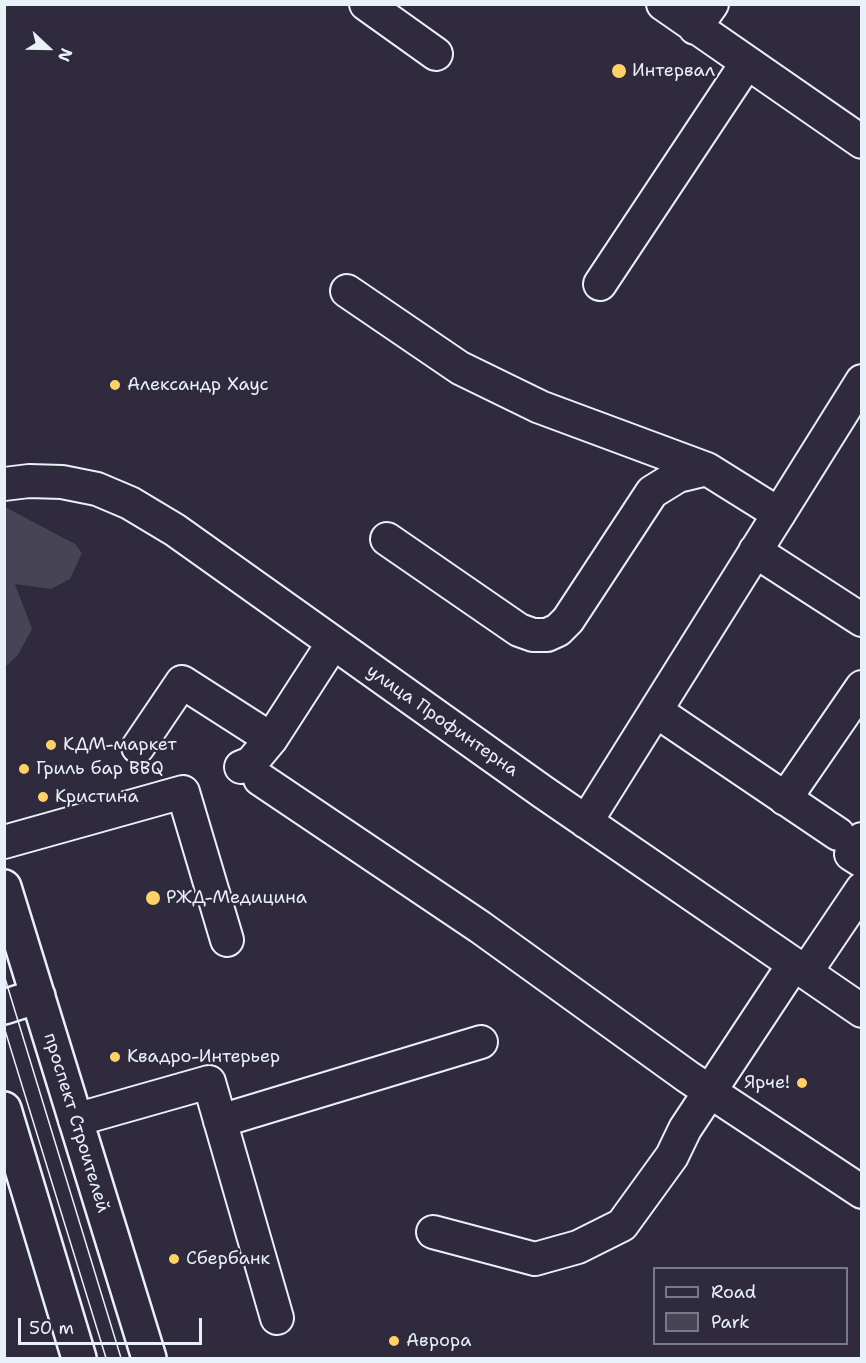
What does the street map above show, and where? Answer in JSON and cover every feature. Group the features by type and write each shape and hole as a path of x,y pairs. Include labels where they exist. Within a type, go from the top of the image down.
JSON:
{"main road":[{"name":"проспект Строителей","path":"4,886 149,1359"},
{"path":"4,1007 38,996"},
{"path":"4,1108 79,1359"}],"street":[{"path":"366,4 436,54"},
{"path":"663,4 707,11 746,63 861,142"},
{"path":"600,284 746,63"},
{"path":"346,291 460,368 540,407 707,469 779,514"},
{"path":"586,822 861,381"},
{"path":"387,539 519,630 533,635 547,634 558,630 568,620 652,492 678,476 707,469"},
{"name":"улица Профинтерна","path":"4,484 29,481 62,482 97,489 130,503 175,530 586,822 861,1011"},
{"path":"755,551 861,620"},
{"path":"333,643 271,740 251,763 250,773 480,927 710,1092 861,1192"},
{"path":"138,747 182,682 271,740"},
{"path":"785,799 861,687"},
{"path":"656,711 785,799 849,837 851,854 861,861"},
{"path":"4,843 183,792 227,940"},
{"path":"434,1232 535,1259 578,1247 622,1225 672,1156 685,1129 710,1092 861,889"},
{"path":"220,1121 481,1042"},
{"path":"75,1120 209,1082 277,1318"}],"green space":[{"path":"5,507 75,544 82,553 70,579 51,589 15,584 32,629 18,655 5,667"}],"tram line":[{"path":"4,975 121,1358"},
{"path":"4,1027 106,1358"}],"place":[{"name":"Интервал","path":"619,71"},
{"name":"Александр Хаус","path":"115,385"},
{"name":"КДМ-маркет","path":"51,745"},
{"name":"Гриль бар BBQ","path":"24,769"},
{"name":"Кристина","path":"43,797"},
{"name":"РЖД-Медицина","path":"153,898"},
{"name":"Квадро-Интерьер","path":"115,1057"},
{"name":"Ярче!","path":"802,1083"},
{"name":"Сбербанк","path":"174,1259"},
{"name":"Аврора","path":"394,1341"}]}
